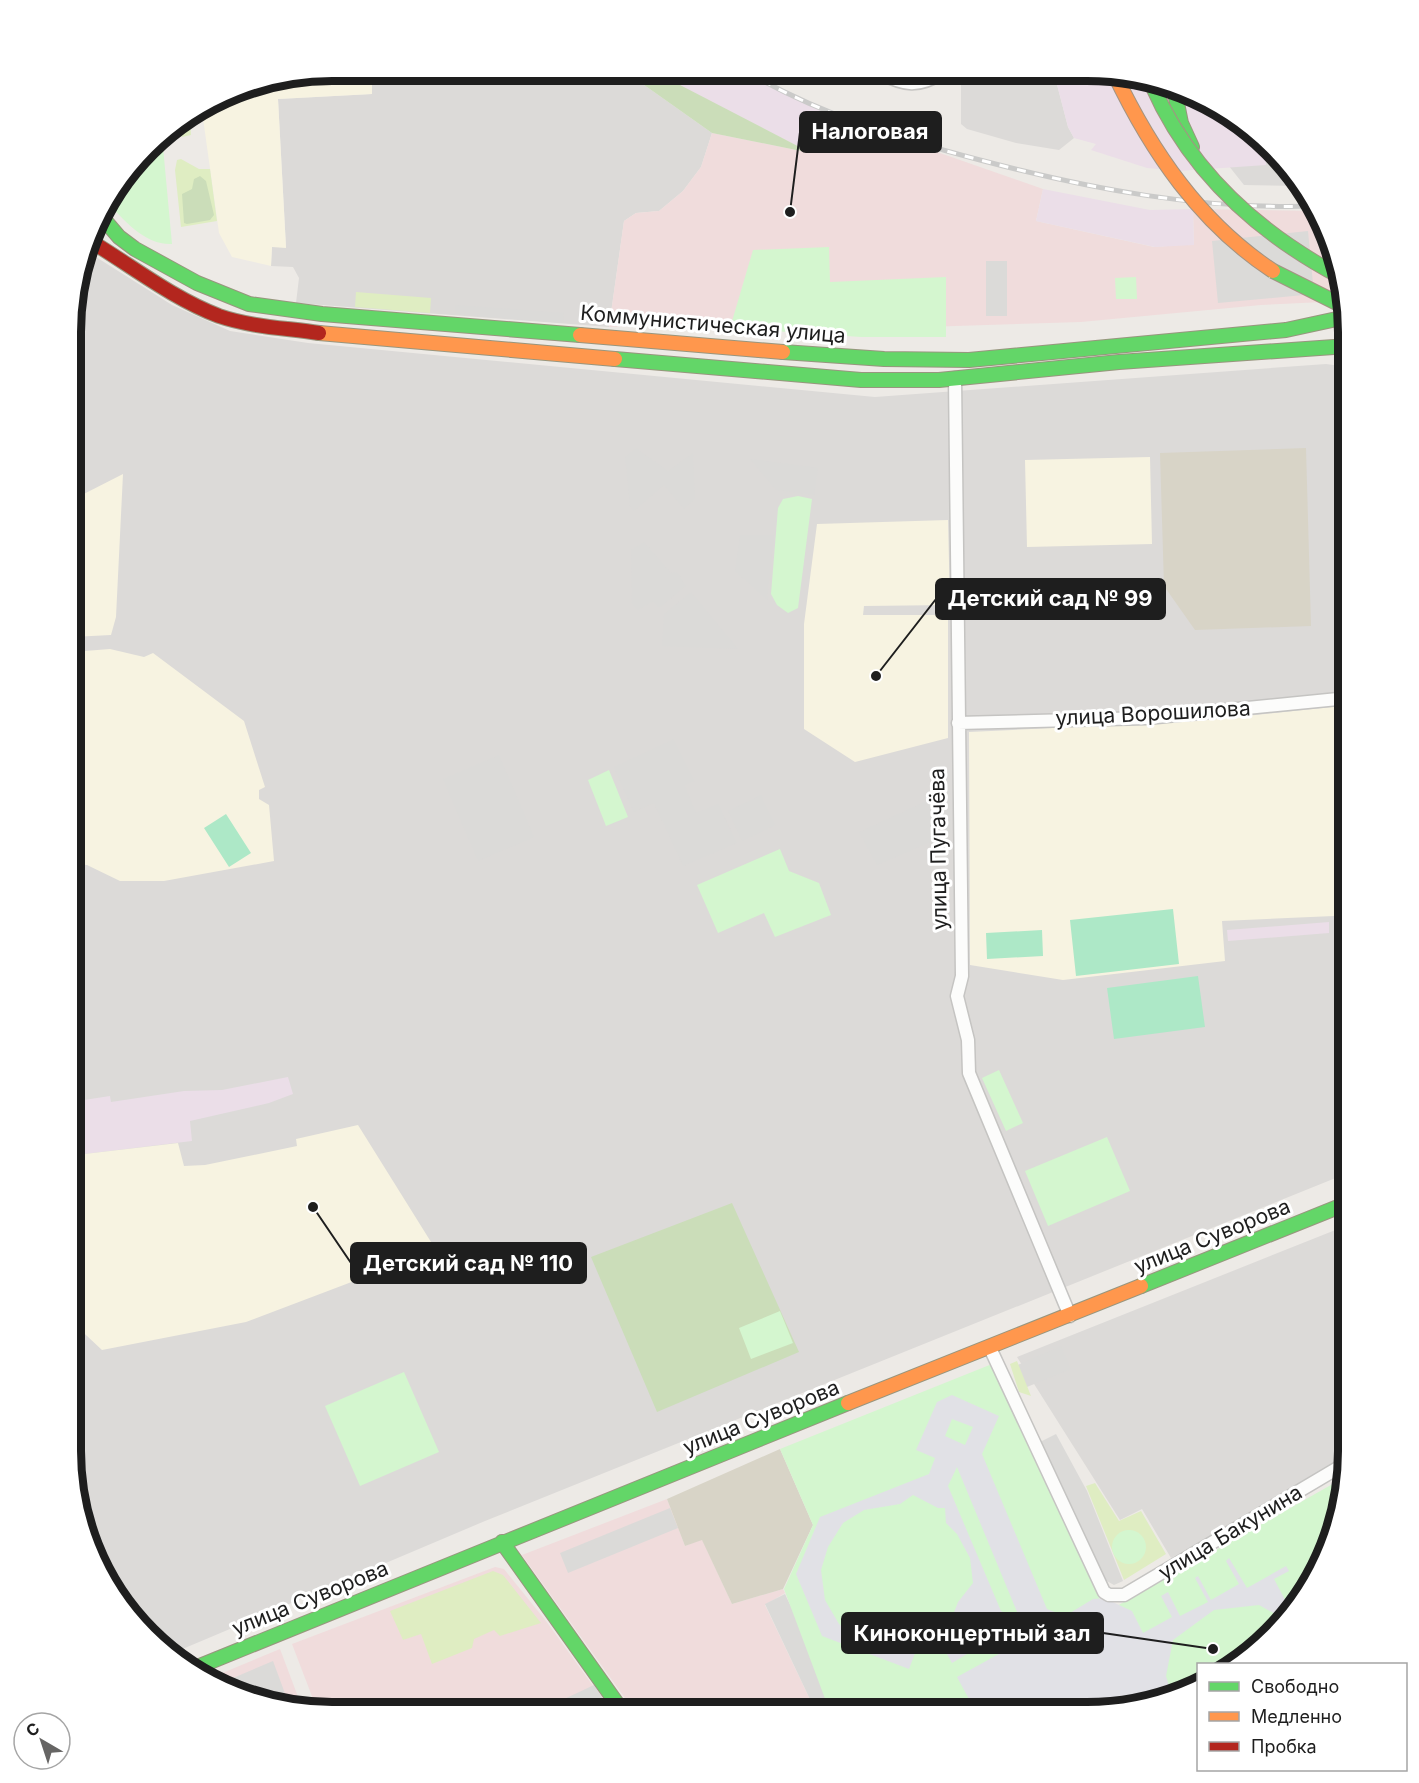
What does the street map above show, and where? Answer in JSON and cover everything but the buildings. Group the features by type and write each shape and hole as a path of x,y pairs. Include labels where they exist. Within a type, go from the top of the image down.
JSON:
{"main road":[{"path":"1118,83 1127,102 1165,166 1221,229 1268,268 1336,303"},
{"path":"1155,91 1168,120 1200,165 1232,199 1282,244 1330,271"},
{"path":"1176,97 1181,123 1200,165"},
{"name":"Коммунистическая улица","path":"107,222 135,249 206,288 249,304 322,314 719,347 884,359 955,360 1307,327 1337,319"},
{"name":"Коммунистическая улица","path":"97,245 172,292 220,316 283,330 861,380 907,382 1119,362 1338,347"},
{"path":"1307,327 1337,324"},
{"name":"улица Пугачёва","path":"955,360 955,378"},
{"name":"улица Суворова","path":"202,1665 502,1542 1338,1207"},
{"path":"502,1542 616,1702"}],"street":[{"path":"896,81 900,83 929,81"},
{"name":"улица Пугачёва","path":"955,378 962,984 957,996 968,1040 969,1073 1070,1316"},
{"name":"улица Ворошилова","path":"958,723 1147,718 1338,699"},
{"name":"улица Бакунина","path":"990,1348 1104,1592 1109,1595 1124,1595 1337,1469"}],"shaded area":[{"path":"332,81 372,81 372,94 278,99 286,248 272,247 271,266 232,257 219,233 203,117 236,100 283,86"},
{"path":"372,81 638,81 712,133 701,167 683,191 659,211 636,213 624,221 609,327 296,303 299,278 293,267 271,266 272,247 286,247 278,99 372,94"},
{"path":"671,81 761,81 831,115 811,153"},
{"path":"961,81 1056,81 1068,127 1074,138 1059,150 1016,143 967,129 961,124"},
{"path":"1056,81 1119,83 1136,86 1155,91 1159,99 1183,100 1226,123 1265,156 1266,165 1179,171 1147,168 1091,150 1096,144 1074,138 1068,127"},
{"path":"1194,105 1226,123 1252,143 1291,186 1244,185 1205,136"},
{"path":"831,115 1043,189 1036,221 1154,247 1194,244 1193,209 1306,211 1325,252 1336,301 1261,305 1081,322 893,328 773,321 609,327 624,221 636,213 659,211 683,191 701,167 712,133 811,153"},
{"path":"1043,189 1150,210 1193,209 1194,245 1155,247 1036,221"},
{"path":"1308,231 1314,294 1218,303 1212,241"},
{"path":"93,255 172,305 230,331 308,343 875,397 1326,364 1338,366 1338,1177 485,1521 179,1650 133,1604 107,1562 94,1531 83,1483 81,1451 81,332 83,300"},
{"path":"986,261 1007,261 1007,316 986,316"},
{"path":"456,305 564,313 563,323 455,314"},
{"path":"636,448 668,471 693,453 695,499 684,509 664,485 634,511 630,506 625,457"},
{"path":"1306,448 1311,626 1195,630 1164,586 1160,453"},
{"path":"1150,457 1152,544 1027,547 1025,460"},
{"path":"750,459 818,468 814,495 776,490"},
{"path":"123,474 116,617 111,635 81,637 81,495"},
{"path":"948,520 950,605 864,606 863,615 948,615 948,738 855,762 804,729 804,624 817,524"},
{"path":"740,535 774,535 767,600 735,571"},
{"path":"644,542 671,573 677,572 686,586 659,608 653,601 638,610 632,604 631,550"},
{"path":"691,592 738,649 662,646 664,614"},
{"path":"110,649 144,657 153,653 244,721 265,787 259,790 259,799 269,805 274,861 164,881 120,881 87,865 81,865 81,651"},
{"path":"1338,706 1338,903 1334,916 1222,921 1225,961 1063,980 970,965 969,732 1198,721"},
{"path":"674,739 695,781 685,786 696,813 718,804 737,843 683,866 654,803 634,812 614,767"},
{"path":"499,755 534,837 478,861 443,779"},
{"path":"950,790 951,833 877,865 859,832"},
{"path":"761,795 776,825 742,841 728,811"},
{"path":"1338,903 1338,926 1334,916"},
{"path":"1329,922 1329,933 1228,941 1227,930"},
{"path":"288,1077 293,1094 269,1103 190,1121 192,1141 81,1154 81,1100 110,1096 111,1102 184,1091 222,1090"},
{"path":"358,1125 436,1250 246,1322 102,1350 81,1330 81,1154 178,1143 184,1166 205,1165 297,1146 296,1139"},
{"path":"1338,1229 1337,1464 1171,1558 1142,1509 1120,1520 1017,1357"},
{"path":"1061,1346 1071,1369 1022,1389 1013,1367"},
{"path":"952,1395 999,1416 982,1454 1047,1609 1065,1616 1093,1599 1104,1598 1132,1611 1143,1633 1172,1617 1161,1596 1168,1592 1180,1616 1208,1602 1195,1578 1198,1576 1211,1600 1239,1584 1226,1561 1229,1558 1247,1588 1286,1566 1289,1571 1274,1579 1287,1603 1277,1615 1259,1605 1214,1610 1173,1640 1166,1676 1170,1688 1167,1689 1119,1700 971,1702 957,1677 1008,1649 1012,1641 999,1635 952,1663 935,1633 953,1615 958,1602 973,1583 970,1558 957,1534 946,1523 945,1508 938,1508 913,1495 900,1504 864,1510 843,1523 828,1547 821,1570 825,1600 839,1624 846,1630 892,1647 920,1640 909,1669 822,1636 796,1574 820,1517 929,1474 935,1458 916,1450 937,1402","holes":["952,1419 973,1427 965,1445 945,1436","957,1467 1020,1619 1001,1611 948,1486"]},
{"path":"1056,1434 1087,1491 1123,1581 1114,1585 1105,1580 1040,1442"},
{"path":"780,1449 813,1525 783,1589 732,1604 702,1540 685,1546 667,1499"},
{"path":"667,1499 685,1546 702,1539 732,1604 783,1589 785,1593 765,1605 811,1702 628,1702 522,1555"},
{"path":"670,1508 678,1528 568,1573 560,1553"},
{"path":"495,1567 504,1569 546,1621 605,1702 314,1701 292,1644"},
{"path":"785,1594 836,1702 811,1702 765,1604"},
{"path":"280,1649 299,1700 252,1689 219,1675"},
{"path":"273,1661 287,1698 252,1689 229,1680"},
{"path":"594,1685 605,1702 560,1702"}],"green space":[{"path":"638,81 672,81 811,153 712,133"},
{"path":"190,125 191,135 182,137 179,133"},
{"path":"163,147 172,244 152,240 127,223 114,209 133,179"},
{"path":"181,159 199,169 210,169 217,221 181,227 175,170 177,160"},
{"path":"200,176 206,181 214,215 210,220 187,224 184,223 182,194 192,189 194,179"},
{"path":"829,247 830,282 946,277 946,337 861,337 730,328 753,250"},
{"path":"1136,277 1137,299 1116,299 1115,278"},
{"path":"356,292 431,298 430,313 355,307"},
{"path":"798,496 812,499 798,608 788,613 777,605 771,594 778,508 783,499"},
{"path":"609,770 628,817 606,826 588,780"},
{"path":"226,814 251,853 229,867 204,828"},
{"path":"780,849 789,871 819,883 831,915 775,937 764,913 718,933 697,885"},
{"path":"1173,909 1179,964 1076,976 1070,920"},
{"path":"1042,930 1043,956 987,959 986,933"},
{"path":"1198,976 1205,1027 1114,1039 1107,988"},
{"path":"999,1070 1023,1123 1006,1131 982,1078"},
{"path":"1107,1137 1130,1191 1048,1226 1025,1171"},
{"path":"732,1203 799,1352 657,1412 591,1257"},
{"path":"780,1311 793,1343 751,1359 739,1328"},
{"path":"1017,1361 1031,1396 1019,1392 1010,1364"},
{"path":"992,1364 1099,1598 1108,1611 1336,1482 1319,1547 1286,1604 1240,1650 1221,1663 1197,1663 1197,1676 1183,1683 1136,1697 1087,1702 826,1702 784,1589 813,1525 780,1449"},
{"path":"404,1372 439,1452 360,1486 325,1406"},
{"path":"1095,1483 1119,1521 1141,1511 1166,1554 1124,1580 1086,1486"},
{"path":"1129,1530 1141,1535 1146,1547 1141,1559 1129,1564 1117,1559 1112,1547 1117,1535"},
{"path":"493,1571 503,1575 541,1623 500,1636 494,1630 474,1639 472,1648 432,1664 421,1634 403,1640 390,1611"}],"railway":[{"path":"763,81 803,101 860,124 980,160 1063,180 1188,201 1230,205 1303,206"}],"traffic: fast":[{"path":"1155,91 1186,146 1230,197 1282,241 1330,271"},
{"path":"1176,97 1181,123 1192,147"},
{"path":"106,222 119,237 135,249 197,283 249,304 322,314 580,335"},
{"path":"1273,271 1336,303"},
{"path":"783,352 884,359 969,360 1286,330 1337,319"},
{"path":"615,359 861,380 939,380 1119,362 1338,347"},
{"path":"1141,1286 1338,1207"},
{"path":"202,1665 848,1403"},
{"path":"502,1542 616,1702"}],"traffic: slow":[{"path":"1119,83 1161,157 1200,208 1247,252 1273,271"},
{"path":"319,333 615,359"},
{"path":"580,335 783,352"},
{"path":"848,1403 1141,1286"}],"traffic: jam":[{"path":"97,245 170,292 219,316 256,325 319,333"}],"place":[{"name":"Налоговая","path":"790,212"},
{"name":"Детский сад № 99","path":"876,676"},
{"name":"Детский сад № 110","path":"313,1207"},
{"name":"Киноконцертный зал","path":"1213,1649"}]}
